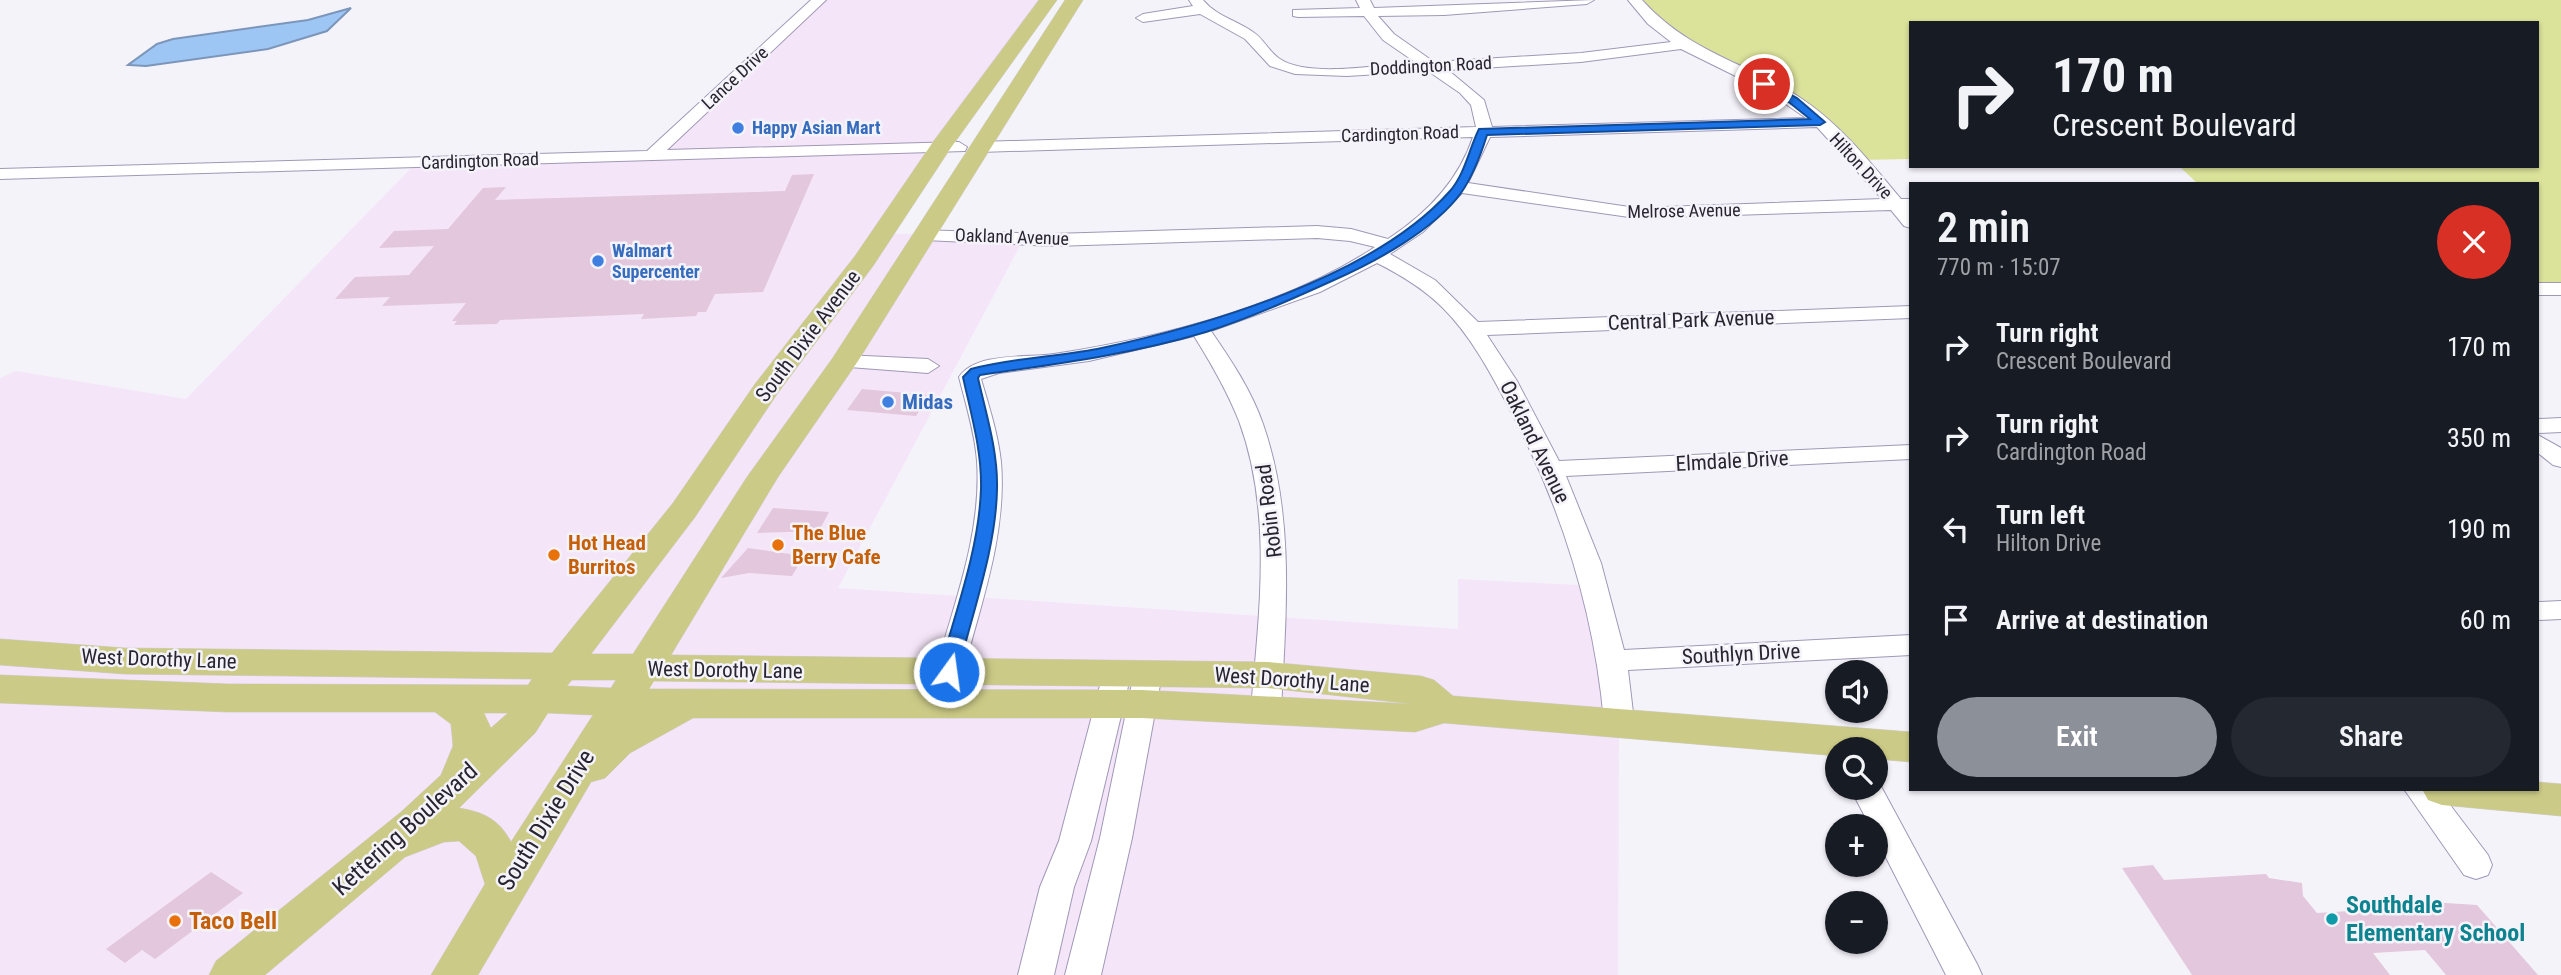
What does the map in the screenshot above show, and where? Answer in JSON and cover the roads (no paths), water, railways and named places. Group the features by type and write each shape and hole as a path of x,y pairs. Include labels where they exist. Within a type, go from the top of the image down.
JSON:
{"main road":[{"name":"South Dixie Avenue","path":"643,668 763,477 844,361 924,234 941,205 934,186 1048,0"},
{"name":"South Dixie Avenue","path":"561,667 684,510 785,366 915,189 1010,100 1074,0"},
{"path":"915,189 922,206 909,230 924,234"},
{"path":"864,261 884,248 924,234"},
{"path":"830,304 822,355 844,361"},
{"path":"763,477 786,421 809,384 802,370 785,366"},
{"path":"485,664 523,658 546,650 615,597"},
{"name":"West Dorothy Lane","path":"0,652 125,661 949,672 1129,689"},
{"name":"Kettering Boulevard","path":"232,975 376,858 456,785 521,723 561,667"},
{"name":"South Dixie Drive","path":"454,975 506,883 643,668"},
{"name":"West Dorothy Lane","path":"0,689 228,698 539,699 688,704 1129,689 1267,692 1415,718 1444,709 1619,721 1825,743"},
{"path":"440,698 465,713 471,727 471,757 456,785"},
{"path":"561,794 616,743 688,704"},
{"name":"West Dorothy Lane","path":"1888,746 1909,747"},
{"path":"2464,791 2561,800"},
{"path":"376,858 428,829 457,822 483,832 498,853 506,883"}],"street":[{"name":"Lance Drive","path":"651,156 819,0"},
{"path":"1298,13 1366,7 1479,9 1587,0"},
{"name":"Hilton Drive","path":"1635,0 1658,28 1680,45 1780,92 1820,122 1903,204"},
{"name":"Doddington Road","path":"1143,18 1200,5 1256,38 1268,59 1280,66 1326,71 1539,60 1680,45"},
{"path":"949,672 978,558 989,489 984,433 970,377 983,369 1095,354 1200,329 1258,310 1384,251 1433,214 1459,187 1475,156 1483,132 1485,121 1479,104 1463,88 1395,44 1366,7"},
{"name":"Cardington Road","path":"0,174 1820,122"},
{"name":"Melrose Avenue","path":"1459,187 1636,213 1903,204"},
{"name":"Oakland Avenue","path":"924,234 1054,240 1317,232 1351,235 1384,251 1435,289 1471,329 1501,371 1553,470 1595,586 1614,661 1619,721"},
{"path":"2539,289 2561,289"},
{"name":"Central Park Avenue","path":"1471,329 1909,312"},
{"name":"Robin Road","path":"1200,329 1240,393 1253,424 1268,484 1275,537 1275,582 1267,692"},
{"path":"844,361 928,366"},
{"path":"2539,426 2561,425"},
{"path":"2539,443 2561,460"},
{"name":"Elmdale Drive","path":"1553,470 1909,452"},
{"path":"2539,611 2561,610"},
{"name":"Southlyn Drive","path":"1614,661 1909,645"},
{"path":"1036,975 1057,887 1129,689"},
{"path":"1083,975 1114,846 1129,689"},
{"path":"2421,791 2476,865"},
{"path":"1872,800 1964,975"},
{"path":"1075,841 1114,846"}],"water":[{"path":"351,8 327,31 268,49 146,66 128,65 157,44 173,39 308,20"}],"place":[{"name":"Happy Asian Mart","path":"738,128"},
{"name":"Walmart Supercenter","path":"598,261"},
{"name":"Midas","path":"888,402"},
{"name":"The Blue Berry Cafe","path":"778,545"},
{"name":"Hot Head Burritos","path":"554,555"},
{"name":"Southdale Elementary School","path":"2332,919"},
{"name":"Taco Bell","path":"175,921"}]}
